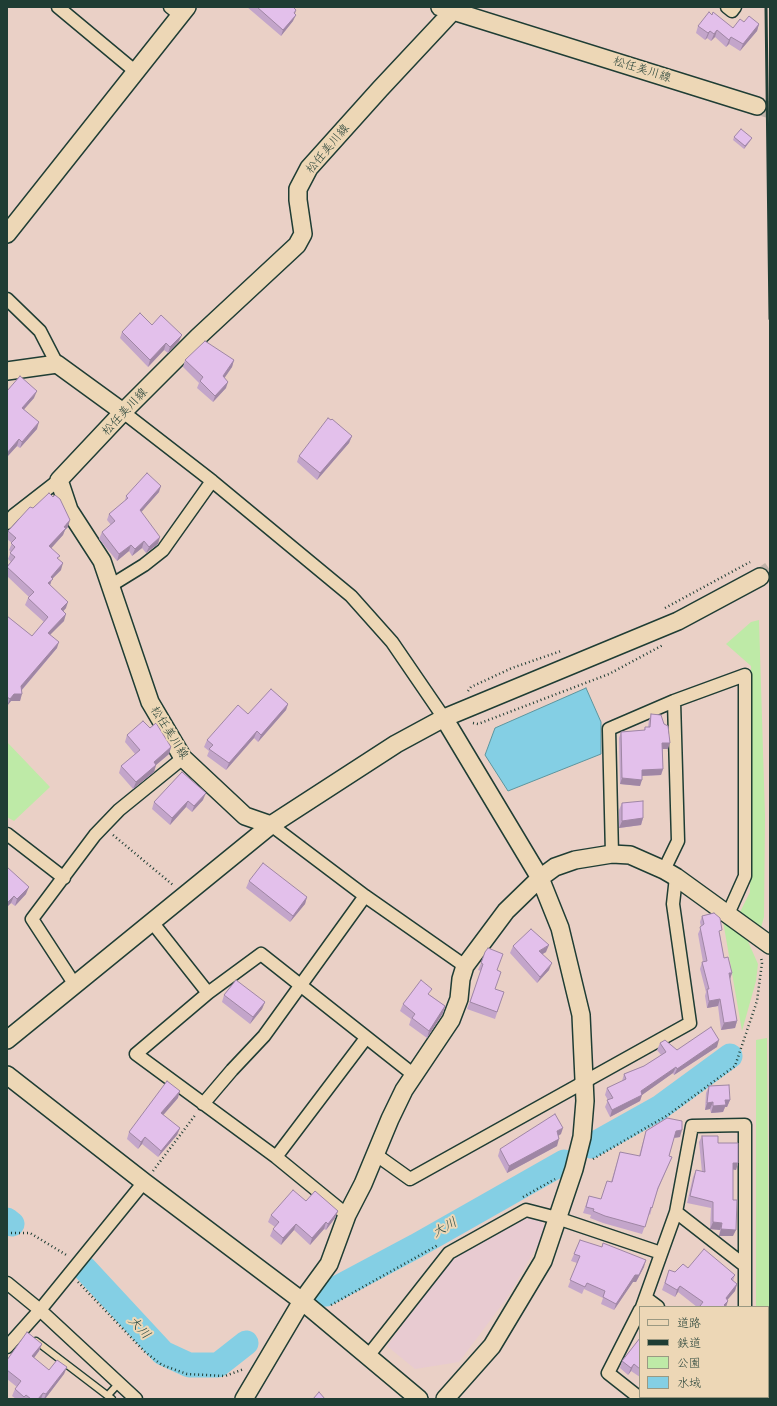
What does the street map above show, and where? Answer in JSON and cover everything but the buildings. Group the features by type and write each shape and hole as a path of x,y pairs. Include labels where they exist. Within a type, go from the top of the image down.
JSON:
{"street":[{"path":"58,7 136,72"},
{"path":"727,7 732,11 735,7"},
{"name":"松任美川線","path":"271,825 245,816 183,758 150,702 102,562 69,510 59,480 123,412 198,337 297,245 303,234 298,200 298,189 309,168 450,9 758,106"},
{"path":"7,234 136,72 179,10"},
{"path":"7,299 40,331 57,364 123,412 212,481 351,596 392,642 444,718 540,878 560,928 581,1015 585,1100 582,1137 574,1169 543,1261 492,1346 445,1399"},
{"path":"7,371 57,364"},
{"path":"7,522 59,480"},
{"path":"110,586 144,565 163,550 212,481"},
{"path":"7,1040 271,825 396,744 444,718 678,621 760,577"},
{"path":"612,854 609,729 674,701 745,675 745,876 728,914"},
{"path":"375,1154 410,1179 584,1081 690,1024 670,874 678,841 674,701"},
{"path":"75,984 32,919 103,827 119,810 183,758"},
{"path":"271,825 365,896 465,966"},
{"path":"7,834 64,878"},
{"path":"244,1399 302,1301 329,1264 347,1215 363,1184 390,1119 414,1075 451,1020 460,999 461,978 465,966 506,911 540,878 555,867 575,860 612,854 630,856 670,874 770,945"},
{"path":"203,1104 264,1036 365,896"},
{"path":"152,922 208,993"},
{"path":"347,1215 276,1156 136,1054 208,993 261,954 414,1075"},
{"path":"276,1156 366,1038"},
{"path":"7,1075 144,1182 302,1301 419,1399"},
{"path":"655,1306 644,1302 676,1212 692,1126 745,1125 745,1306"},
{"path":"7,1347 70,1274 144,1182"},
{"path":"368,1356 449,1253 526,1210 557,1218 661,1253"},
{"path":"676,1212 744,1265"},
{"path":"7,1283 40,1310 136,1399"},
{"path":"639,1312 608,1373 639,1397"}],"lane":[{"path":"22,1330 110,1397 119,1383"}],"path":[{"path":"664,609 750,562"},
{"path":"467,692 471,687 512,668 564,650"},
{"path":"103,827 185,895"},
{"path":"144,1182 203,1104"},
{"path":"7,1232 30,1233 78,1263"},
{"path":"70,1274 145,1352 162,1365 187,1374 225,1376 267,1360"}],"shaded area":[{"path":"529,1217 541,1219 546,1231 507,1298 459,1362 415,1369 387,1346 450,1261"}],"green space":[{"path":"759,620 765,816 764,917 760,931 739,914 750,892 751,666 726,644 751,622"},
{"path":"7,742 50,787 14,821 7,817"},
{"path":"723,921 746,937 758,964 756,981 742,1031"},
{"path":"767,1038 770,1399 756,1399 769,1398 769,1306 756,1306 756,1040"}],"water":[{"path":"586,688 601,722 601,754 508,791 485,755 495,728"}],"waterway":[{"name":"大川","path":"591,1146 659,1108 730,1056"},
{"name":"大川","path":"326,1294 416,1246 564,1162"},
{"name":"大川","path":"7,1220 12,1224"},
{"name":"大川","path":"85,1269 163,1353 189,1365 218,1365 246,1343"}],"tunnel":[{"path":"757,106 770,110"},
{"path":"760,577 770,570"}],"railway":[{"path":"766,7 770,319"}]}
